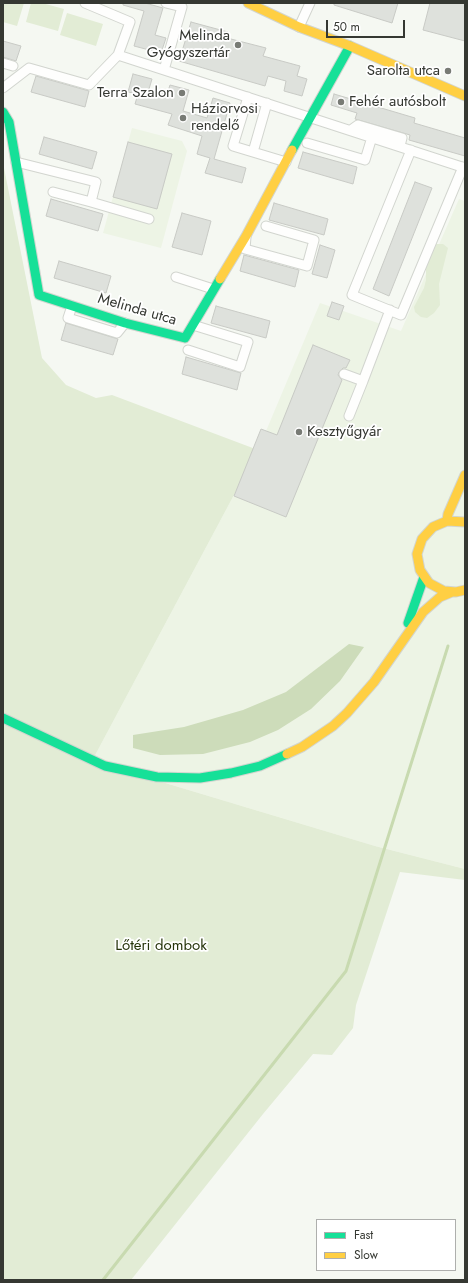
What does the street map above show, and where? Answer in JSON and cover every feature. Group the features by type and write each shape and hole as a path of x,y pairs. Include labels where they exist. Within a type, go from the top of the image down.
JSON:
{"street":[{"path":"3,88 28,68 89,85 118,55 130,22 85,3"},
{"path":"164,70 182,7 166,3"},
{"path":"248,3 299,27 350,46 465,96"},
{"path":"299,27 310,3"},
{"name":"Melinda utca","path":"3,112 9,122 39,295 125,323 185,338 246,236 257,213 350,46"},
{"path":"118,55 400,146 464,168 401,315 352,295 411,150"},
{"path":"3,63 13,66"},
{"path":"248,97 233,146 286,162"},
{"path":"252,152 267,103"},
{"path":"351,130 358,124 402,138 400,146"},
{"path":"307,143 365,160 372,137"},
{"path":"16,162 96,182 91,202"},
{"path":"53,192 149,219"},
{"path":"246,236 245,249 307,266 314,240 266,226"},
{"path":"176,278 213,289"},
{"path":"72,306 68,318 118,332 125,323"},
{"path":"348,416 390,310"},
{"path":"188,350 240,367 248,342 193,324"},
{"path":"344,374 363,381"},
{"path":"447,520 448,514 465,475"},
{"path":"452,592 436,588 424,577 418,562 419,546 422,539 432,527 447,520 465,522"},
{"path":"399,644 416,605 424,577"},
{"path":"3,718 84,757 120,770 157,777 200,778 260,766 288,754 333,726 347,713 374,682 399,644 430,604 440,597 452,592 465,590"}],"shaded area":[{"path":"132,128 182,141 187,151 161,248 103,233"},
{"path":"459,199 465,201 465,869 375,846 92,761 258,450 320,303 401,331"}],"green space":[{"path":"3,3 24,3 17,26 3,22"},
{"path":"31,3 42,3 64,9 58,31 26,22"},
{"path":"67,13 103,24 96,46 60,35"},
{"name":"Lőtéri dombok","path":"3,163 42,358 66,385 96,398 112,395 258,450 92,761 375,846 465,869 465,880 400,872 356,1005 353,1028 332,1055 313,1054 263,1114 131,1280 3,1280"},
{"path":"436,244 443,244 448,248 439,284 440,305 434,313 427,318 421,317 415,312 414,307 424,288 426,280 426,266"},
{"path":"349,644 364,647 340,681 311,709 278,730 250,742 203,754 160,755 133,748 133,735 184,727 243,710 286,692"}],"building":[{"path":"123,3 145,3 163,8 155,35 166,38 161,53 134,46 144,11 123,5"},
{"path":"334,3 398,3 392,23 334,5"},
{"path":"430,3 465,3 465,41 423,30"},
{"path":"191,22 228,32 227,38 266,48 263,56 300,66 297,76 307,79 302,96 284,91 286,81 268,76 265,86 179,61"},
{"path":"3,41 21,46 16,61 3,57"},
{"path":"133,74 152,79 149,89 167,94 170,85 189,90 183,111 207,118 213,98 230,103 214,159 246,168 242,183 205,173 210,158 197,154 202,136 168,125 172,114 135,104 138,94 128,92"},
{"path":"36,76 89,91 85,107 31,92"},
{"path":"334,94 415,118 414,123 465,138 465,156 409,140 410,135 355,119 357,113 331,105"},
{"path":"44,137 97,152 92,169 39,154"},
{"path":"128,142 172,154 157,209 113,197"},
{"path":"303,152 357,167 353,184 298,168"},
{"path":"415,182 432,188 389,296 373,289"},
{"path":"51,199 103,214 98,231 46,216"},
{"path":"274,203 328,219 324,235 269,220"},
{"path":"182,213 211,221 202,255 172,247"},
{"path":"320,245 335,250 327,278 312,274"},
{"path":"244,255 299,270 295,287 240,271"},
{"path":"59,261 111,276 106,293 54,278"},
{"path":"332,302 344,306 339,320 327,316"},
{"path":"216,306 270,321 266,338 211,323"},
{"path":"66,323 118,339 113,355 61,340"},
{"name":"Kesztyűgyár","path":"313,345 350,360 346,368 343,368 339,372 338,375 342,380 286,517 234,496 261,429 277,435"},
{"path":"186,357 241,373 237,390 182,374"}],"waterway":[{"path":"103,1280 346,971 448,646"}],"traffic: fast":[{"path":"292,150 350,46"},
{"path":"3,112 9,122 39,295 125,323 185,338 220,279"},
{"path":"408,623 424,577"},
{"path":"3,718 105,766 157,777 200,778 231,773 260,766 287,754"}],"traffic: slow":[{"path":"248,3 299,27 350,46 465,96"},
{"path":"220,279 246,236 292,150"},
{"path":"447,521 448,514 465,475"},
{"path":"465,522 447,521 433,527 422,539 417,554 420,570 429,583 444,591 456,592 465,590"},
{"path":"287,754 302,747 333,726 347,713 374,682 423,612 440,597 452,592"}],"place":[{"name":"Melinda Gyógyszertár","path":"238,45"},
{"name":"Sarolta utca","path":"448,71"},
{"name":"Terra Szalon","path":"182,93"},
{"name":"Fehér autósbolt","path":"341,102"},
{"name":"Háziorvosi rendelő","path":"183,118"},
{"name":"Kesztyűgyár","path":"299,432"}]}
